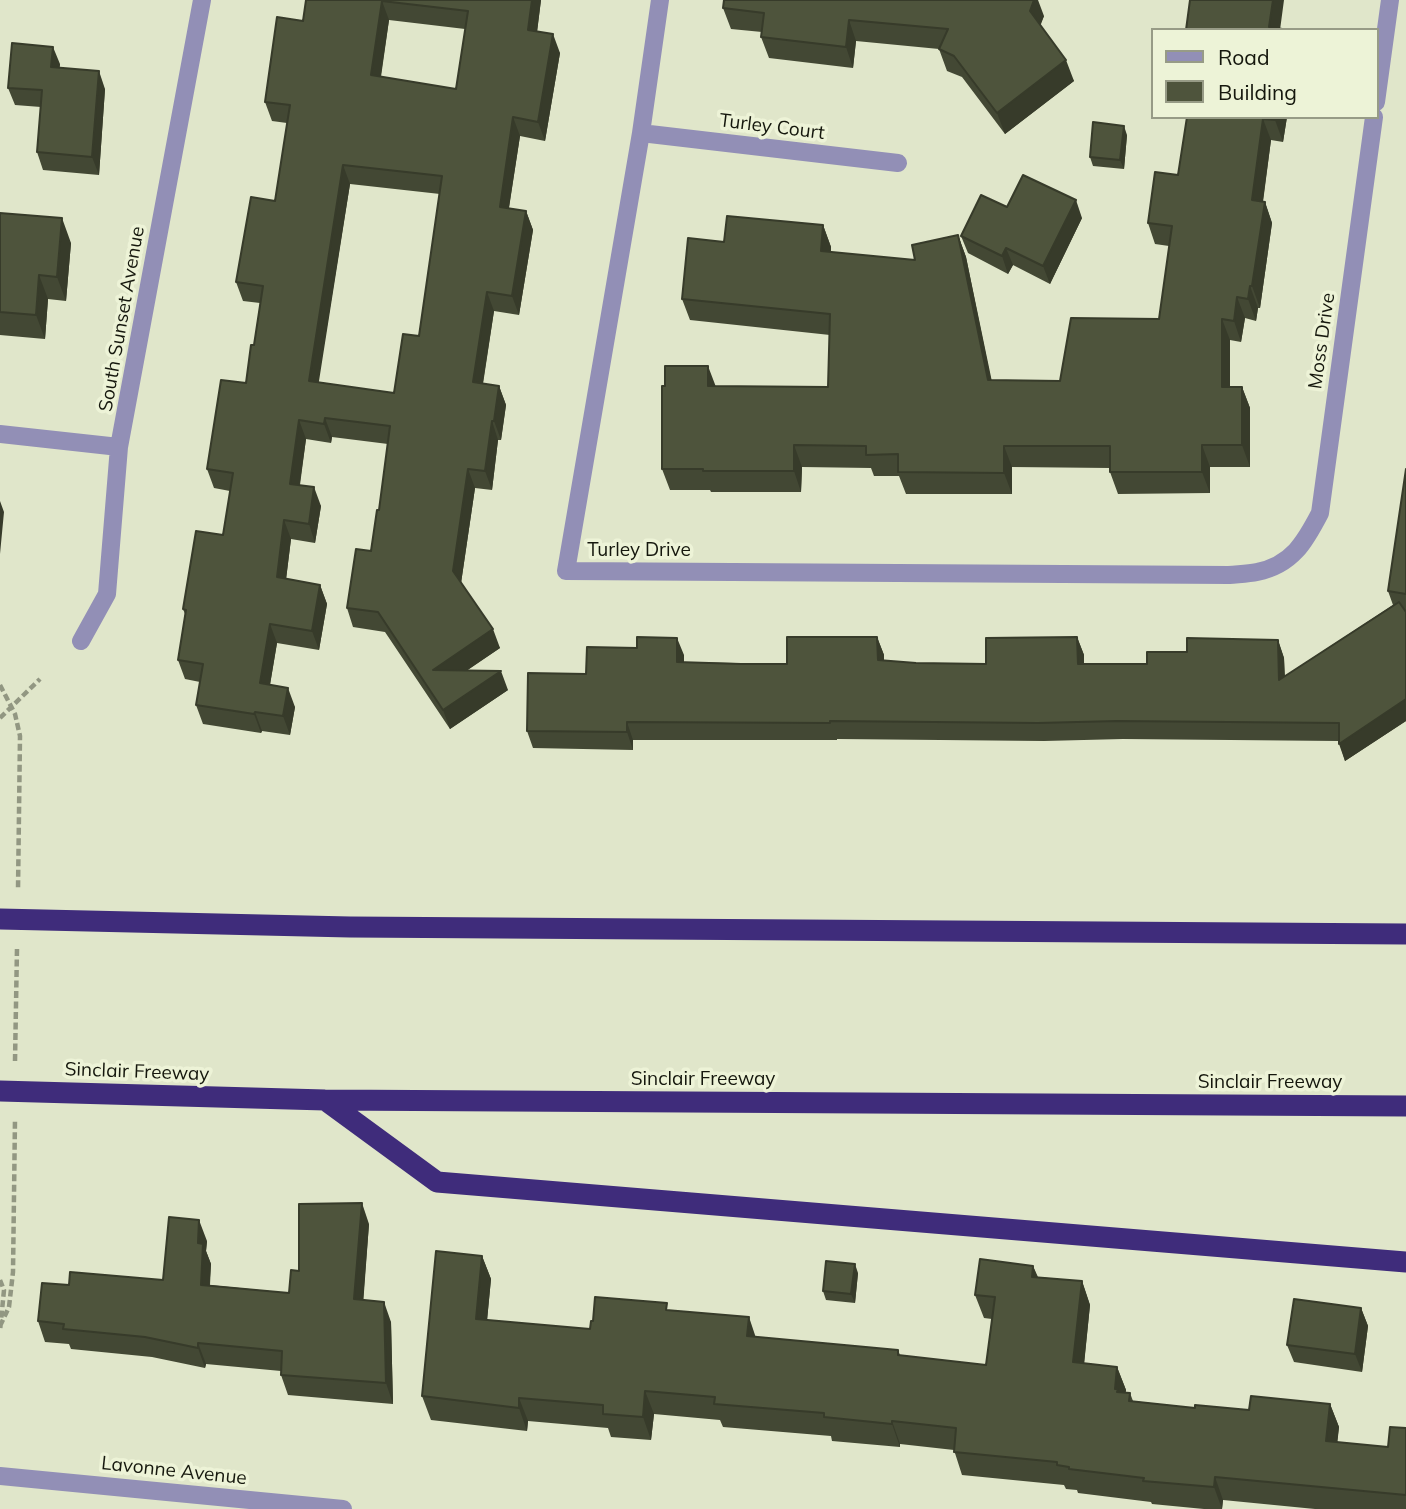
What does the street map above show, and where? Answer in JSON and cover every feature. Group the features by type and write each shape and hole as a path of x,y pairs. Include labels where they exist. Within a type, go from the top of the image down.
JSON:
{"highway":[{"path":"0,919 364,928 1406,934"},
{"name":"Sinclair Freeway","path":"0,1091 325,1100 1406,1106"},
{"path":"325,1100 437,1182 1406,1262"}],"street":[{"name":"South Sunset Avenue","path":"81,641 107,594 119,447 202,0"},
{"name":"Turley Drive","path":"660,0 566,571 1229,575 1259,572 1287,560"},
{"path":"1378,88 1390,0"},
{"name":"Moss Drive","path":"1287,560 1306,540 1320,513 1374,119"},
{"name":"Turley Court","path":"640,133 898,163"},
{"path":"0,434 119,447"},
{"name":"Lavonne Avenue","path":"0,1476 343,1509"}],"path":[{"path":"0,718 40,679"},
{"path":"0,685 15,713 20,736 18,901"},
{"path":"15,1066 17,942"},
{"path":"0,1328 9,1307 13,1272 15,1107"},
{"path":"0,1280 4,1290 0,1328"}],"building":[{"path":"306,0 532,0 528,30 553,34 538,122 513,117 500,207 526,211 512,296 487,292 473,382 499,386 485,471 468,469 453,571 493,629 433,670 501,671 443,710 378,612 347,608 356,549 371,551 390,426 325,418 324,424 299,420 290,484 314,487 309,524 284,520 277,577 320,585 312,631 270,624 260,683 288,688 283,716 196,705 203,664 178,660 196,531 223,535 233,473 207,469 221,380 246,383 251,345 254,345 263,286 236,282 251,197 275,201 290,105 265,102 277,17 303,21","holes":["382,1 468,11 456,89 371,75","343,165 442,176 419,336 403,334 394,393 309,381"]},
{"path":"724,0 1034,0 1030,11 1066,60 997,113 954,56 939,49 948,29 849,20 846,47 761,37 764,13 723,8"},
{"path":"1190,0 1273,0 1269,27 1276,28 1186,28"},
{"path":"12,43 53,47 51,67 99,71 92,157 37,152 42,90 8,88"},
{"path":"1187,119 1263,119 1252,200 1265,202 1252,286 1248,299 1237,297 1234,321 1222,319 1222,387 1242,387 1242,445 1202,445 1202,472 1110,472 1110,446 1004,446 1004,473 898,472 898,454 866,455 866,446 794,445 794,471 662,469 662,386 665,386 665,366 708,366 708,386 828,387 830,314 682,299 688,238 724,242 727,216 823,225 821,251 915,260 912,245 958,235 988,380 1060,381 1071,318 1159,319 1172,226 1148,223 1155,172 1178,175"},
{"path":"1093,122 1124,126 1120,160 1090,157"},
{"path":"1023,175 1076,200 1043,266 1006,248 1002,256 961,236 981,195 1007,207"},
{"path":"0,213 62,218 57,277 39,275 36,315 0,312"},
{"path":"1406,469 1406,594 1388,591"},
{"path":"1399,602 1406,612 1406,699 1339,744 1339,723 627,722 627,732 527,731 528,673 586,674 587,647 637,648 637,637 677,638 677,662 741,664 787,664 787,637 877,637 878,660 986,664 986,638 1077,637 1078,664 1147,664 1147,652 1187,652 1187,638 1278,640 1279,680"},
{"path":"362,1203 354,1299 384,1302 386,1383 281,1375 282,1351 198,1343 198,1348 145,1337 63,1329 64,1324 38,1321 42,1283 69,1285 70,1272 163,1280 169,1217 199,1220 198,1243 203,1244 201,1285 289,1293 291,1270 299,1271 299,1204"},
{"path":"436,1251 482,1256 476,1319 590,1329 595,1297 667,1303 666,1310 749,1317 747,1336 898,1350 898,1355 986,1365 995,1297 975,1295 980,1259 1033,1266 1032,1277 1082,1281 1073,1362 1117,1367 1115,1389 1118,1389 1117,1392 1130,1393 1129,1401 1249,1410 1251,1396 1330,1404 1326,1441 1388,1447 1390,1427 1406,1428 1406,1495 1215,1477 1214,1487 1143,1481 1144,1478 1069,1469 1057,1465 1057,1462 954,1452 956,1428 892,1421 892,1424 824,1417 824,1413 714,1404 715,1397 645,1391 643,1417 603,1414 603,1405 519,1398 519,1408 422,1396"},
{"path":"826,1261 855,1264 851,1294 823,1291"},
{"path":"1294,1299 1361,1308 1355,1354 1287,1345"}]}
